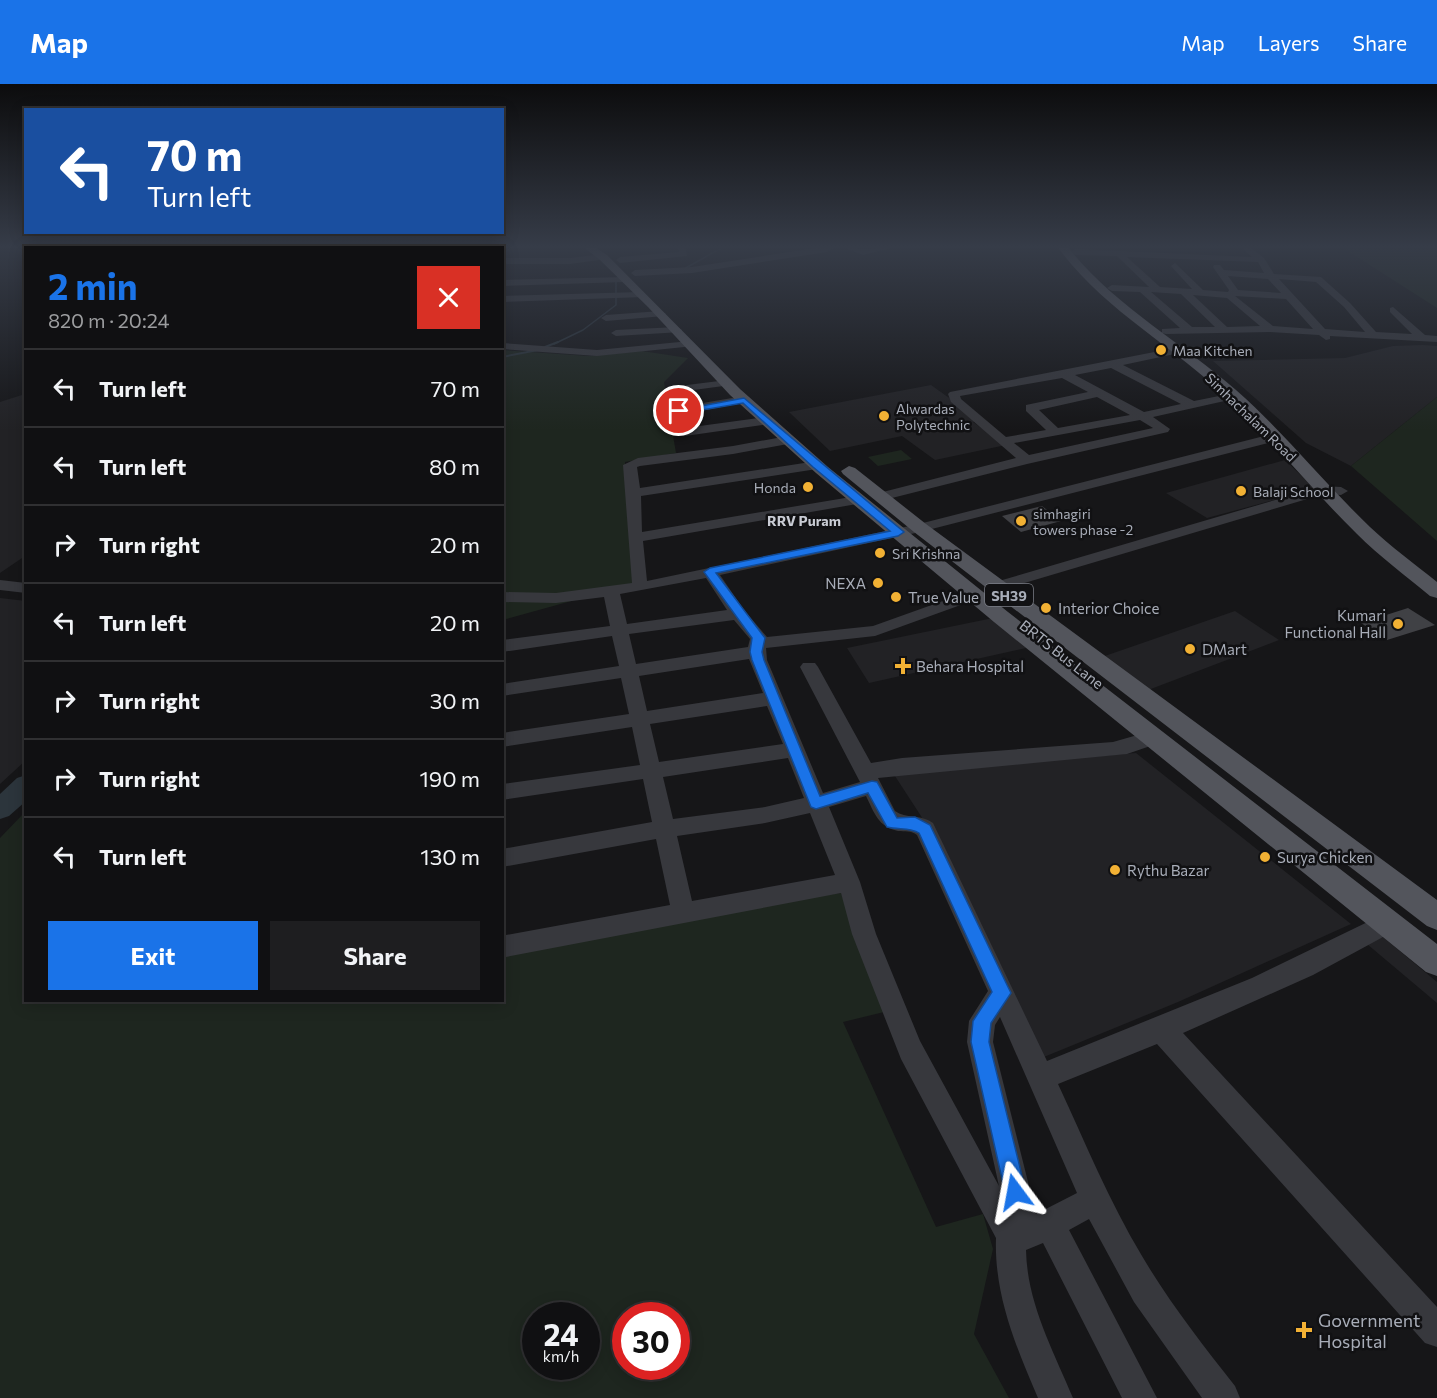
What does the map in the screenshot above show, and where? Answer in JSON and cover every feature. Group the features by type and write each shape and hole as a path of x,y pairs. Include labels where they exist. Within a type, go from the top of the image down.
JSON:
{"main road":[{"name":"SH39","path":"654,307 766,421 857,500 998,586 1437,917"},
{"name":"BRTS Bus Lane","path":"667,307 809,446 909,530 1051,646 1437,946"},
{"name":"SH39","path":"675,307 690,326 771,403 880,496 909,530 974,595 1437,962"},
{"name":"Simhachalam Road","path":"1126,307 1160,331 1180,350 1236,394 1323,490 1364,531 1437,592"},
{"path":"1134,307 1236,394 1341,491 1389,539 1437,580"}],"street":[{"path":"1163,307 1189,330"},
{"path":"1201,307 1223,329"},
{"path":"1246,307 1270,329"},
{"path":"1299,307 1333,344"},
{"path":"1349,307 1373,335"},
{"path":"1393,310 1422,338"},
{"path":"606,318 661,314"},
{"path":"1160,331 1270,329 1437,339"},
{"path":"616,333 677,330"},
{"path":"637,333 647,348"},
{"path":"504,346 597,352 690,344"},
{"path":"1026,460 955,400 954,394 1180,350"},
{"path":"1112,364 1192,405"},
{"path":"880,496 1164,429 1064,374"},
{"path":"671,390 727,383"},
{"path":"1055,432 1030,408 1098,393"},
{"path":"1005,441 1142,416 1236,394"},
{"path":"679,411 744,400"},
{"path":"685,432 766,421"},
{"path":"504,597 556,598 640,587 909,530 1276,437"},
{"path":"640,587 635,538 634,493 629,468 633,463 733,450 788,440"},
{"path":"634,493 816,465"},
{"path":"998,586 1323,490 1341,491"},
{"path":"635,538 857,500"},
{"path":"710,572 738,614 756,633 757,648 775,698 849,882 864,934 910,1050 997,1213 1028,1230"},
{"path":"0,585 24,588"},
{"path":"611,592 683,913"},
{"path":"504,690 629,672 757,648 875,632 974,595"},
{"path":"504,646 738,614"},
{"path":"808,667 887,817 892,822 915,823 925,829 1097,1199 1144,1290 1176,1338 1222,1398"},
{"path":"504,740 775,698"},
{"path":"504,858 664,829 765,815 816,803 902,766 1113,749 1127,747 1155,737"},
{"path":"504,792 795,750"},
{"path":"506,946 849,882"},
{"path":"1041,1077 1162,1030 1330,955 1388,923"},
{"path":"1002,993 982,1021 980,1042 1028,1230 1140,1398"},
{"path":"1162,1030 1437,1331"},
{"path":"1056,1398 1042,1368 1015,1290 1012,1270 1028,1230 1097,1199"}],"shaded area":[{"path":"1393,346 1437,346 1437,397 1351,466 1306,443 1213,361 1345,358"},
{"path":"504,350 588,356 642,351 688,358 664,382 676,453 625,462 633,584 504,620"},
{"name":"Alwardas Polytechnic","path":"931,385 980,420 973,422 1006,445 935,460 902,436 830,451 789,412"},
{"path":"24,394 24,557 0,573 0,402"},
{"path":"1437,397 1437,541 1351,466"},
{"path":"901,450 912,459 878,466 868,457"},
{"name":"Balaji School","path":"1285,460 1315,489 1207,518 1166,493"},
{"path":"0,598 24,601 24,762 0,784"},
{"name":"DMart","path":"1235,611 1279,640 1143,692 1099,658"},
{"name":"Behara Hospital","path":"998,617 1026,648 869,683 847,648"},
{"name":"Rythu Bazar","path":"1136,753 1351,924 1178,1002 1039,1059 921,816 893,773"},
{"path":"24,813 24,1002 504,1002 504,942 841,893 884,1012 843,1022 936,1227 983,1214 993,1249 974,1334 1009,1398 0,1398 0,838"},
{"path":"1383,937 1437,982 1437,1003 1367,944"}],"building":[{"path":"1042,506 1061,521 1021,532 1002,516"},
{"name":"Kumari Functional Hall","path":"1408,608 1435,625 1387,640 1361,623"}],"waterway":[{"path":"554,344 583,330 613,307"},
{"path":"545,347 558,342"},
{"path":"504,357 538,350"},
{"path":"0,809 24,787"}],"place":[{"name":"Maa Kitchen","path":"1161,350"},
{"name":"Alwardas Polytechnic","path":"884,416"},
{"name":"Honda","path":"808,487"},
{"name":"Balaji School","path":"1241,491"},
{"name":"simhagiri towers phase -2","path":"1021,521"},
{"name":"Sri Krishna","path":"880,553"},
{"name":"NEXA","path":"878,583"},
{"name":"True Value","path":"896,597"},
{"name":"Interior Choice","path":"1046,608"},
{"name":"Kumari Functional Hall","path":"1398,624"},
{"name":"DMart","path":"1190,649"},
{"name":"Behara Hospital","path":"903,666"},
{"name":"Surya Chicken","path":"1265,857"},
{"name":"Rythu Bazar","path":"1115,870"},
{"name":"Government Hospital","path":"1304,1330"}],"district":[{"name":"RRV Puram","path":"804,520"}],"route":[{"path":"679,411 744,400 816,465 898,532 710,572 738,614 759,638 756,652 758,660 816,803 872,786 887,817 892,822 915,823 925,829 1002,993 982,1021 980,1042 1015,1192"}]}
